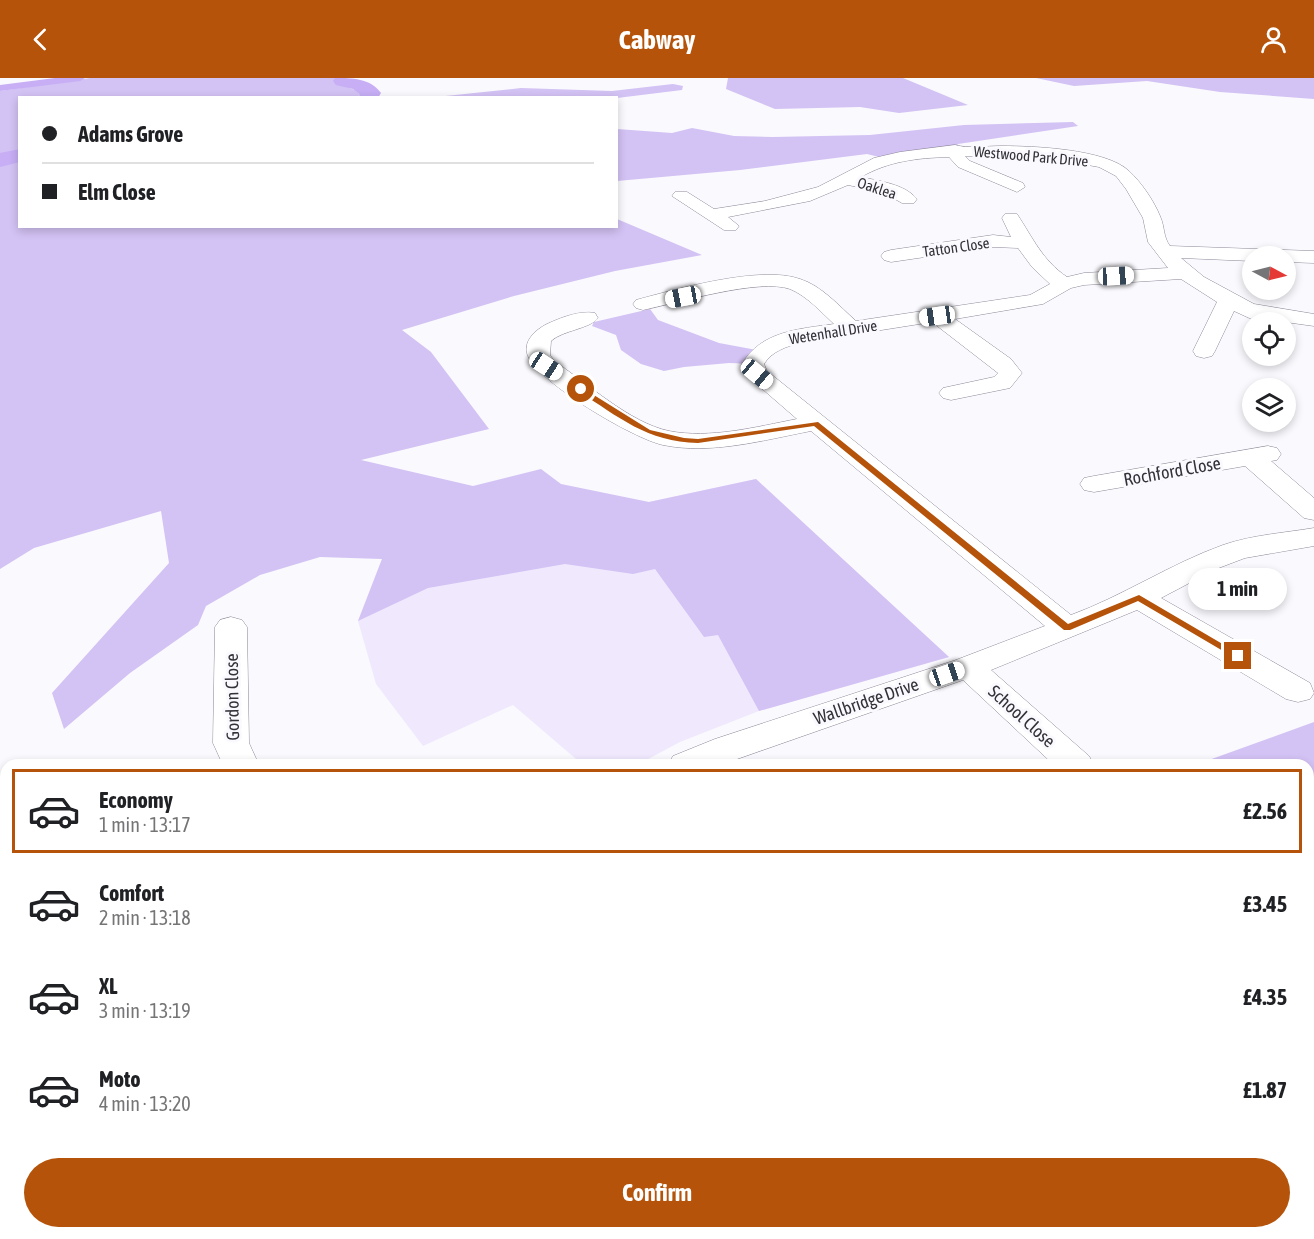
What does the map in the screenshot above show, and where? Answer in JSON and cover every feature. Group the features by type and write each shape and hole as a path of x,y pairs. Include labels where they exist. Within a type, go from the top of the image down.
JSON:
{"street":[{"name":"Westwood Park Drive","path":"713,214 774,205 815,194 880,161 955,150 1064,156 1115,168 1122,173 1148,209 1153,219 1157,243 1183,273 1229,300 1256,312"},
{"path":"955,150 958,159 964,164 1018,188"},
{"name":"Oaklea","path":"846,179 887,188 901,201 928,199"},
{"path":"662,198 689,195 737,231"},
{"path":"774,205 797,216"},
{"path":"1011,218 1022,243 1040,264 1064,284"},
{"name":"Tatton Close","path":"891,256 993,242 1022,243"},
{"path":"1164,252 1314,258"},
{"name":"Wetenhall Drive","path":"1067,628 815,423 757,374 753,364 760,353 782,340 1036,300 1064,284 1097,277 1183,273"},
{"path":"643,304 762,280 784,281 794,283 806,290 851,328"},
{"path":"1204,351 1229,300"},
{"path":"1250,309 1310,330"},
{"path":"937,316 1003,364 1010,373 1002,383 951,393"},
{"path":"579,324 542,336 537,346 540,359 546,366 648,432 667,438 698,441 815,423"},
{"name":"Rochford Close","path":"1094,484 1260,455 1314,512"},
{"name":"Wallbridge Drive","path":"719,759 735,756 1067,628 1139,598 1205,563 1235,551 1314,537"},
{"path":"1139,598 1298,692"},
{"name":"Gordon Close","path":"231,627 231,743 238,759"},
{"name":"School Close","path":"968,667 1069,759"}],"shaded area":[{"path":"90,78 341,78 337,80 339,84 363,93 358,96 18,96 18,228 618,228 618,219 702,255 615,271 514,296 402,330 431,352 489,429 361,460 473,486 541,469 561,484 649,502 756,479 949,657 759,711 718,635 704,637 655,569 633,574 565,564 428,588 358,621 382,559 320,557 260,575 206,606 198,625 130,673 64,729 52,693 169,563 161,511 34,548 0,569 0,91"},
{"path":"728,78 903,78 968,105 899,113 860,107 775,109 726,89"},
{"path":"1036,78 1314,78 1314,99 1220,92 1147,81 1074,86"},
{"path":"673,84 683,86 682,90 618,98 618,96 445,96 521,88 612,91"},
{"path":"1073,122 1078,126 958,144 955,150 879,157 867,154 740,170 618,181 618,129 672,133 692,128 734,136 773,137 870,135 964,125"},
{"path":"650,309 658,320 719,343 762,351 753,364 729,363 664,371 641,364 621,350 616,335 592,326 594,322"},
{"path":"756,479 949,657 759,711 680,742 648,759 576,759 513,705 423,746 376,684 358,621 382,559"},
{"path":"1314,722 1314,759 1212,759"}],"waterway":[{"path":"0,88 80,78"},
{"path":"348,78 342,81 359,85 372,93 369,96"},
{"path":"0,160 18,156"}],"route":[{"path":"581,389 648,432 684,441 698,441 815,423 1067,628 1139,598 1238,656"}]}
